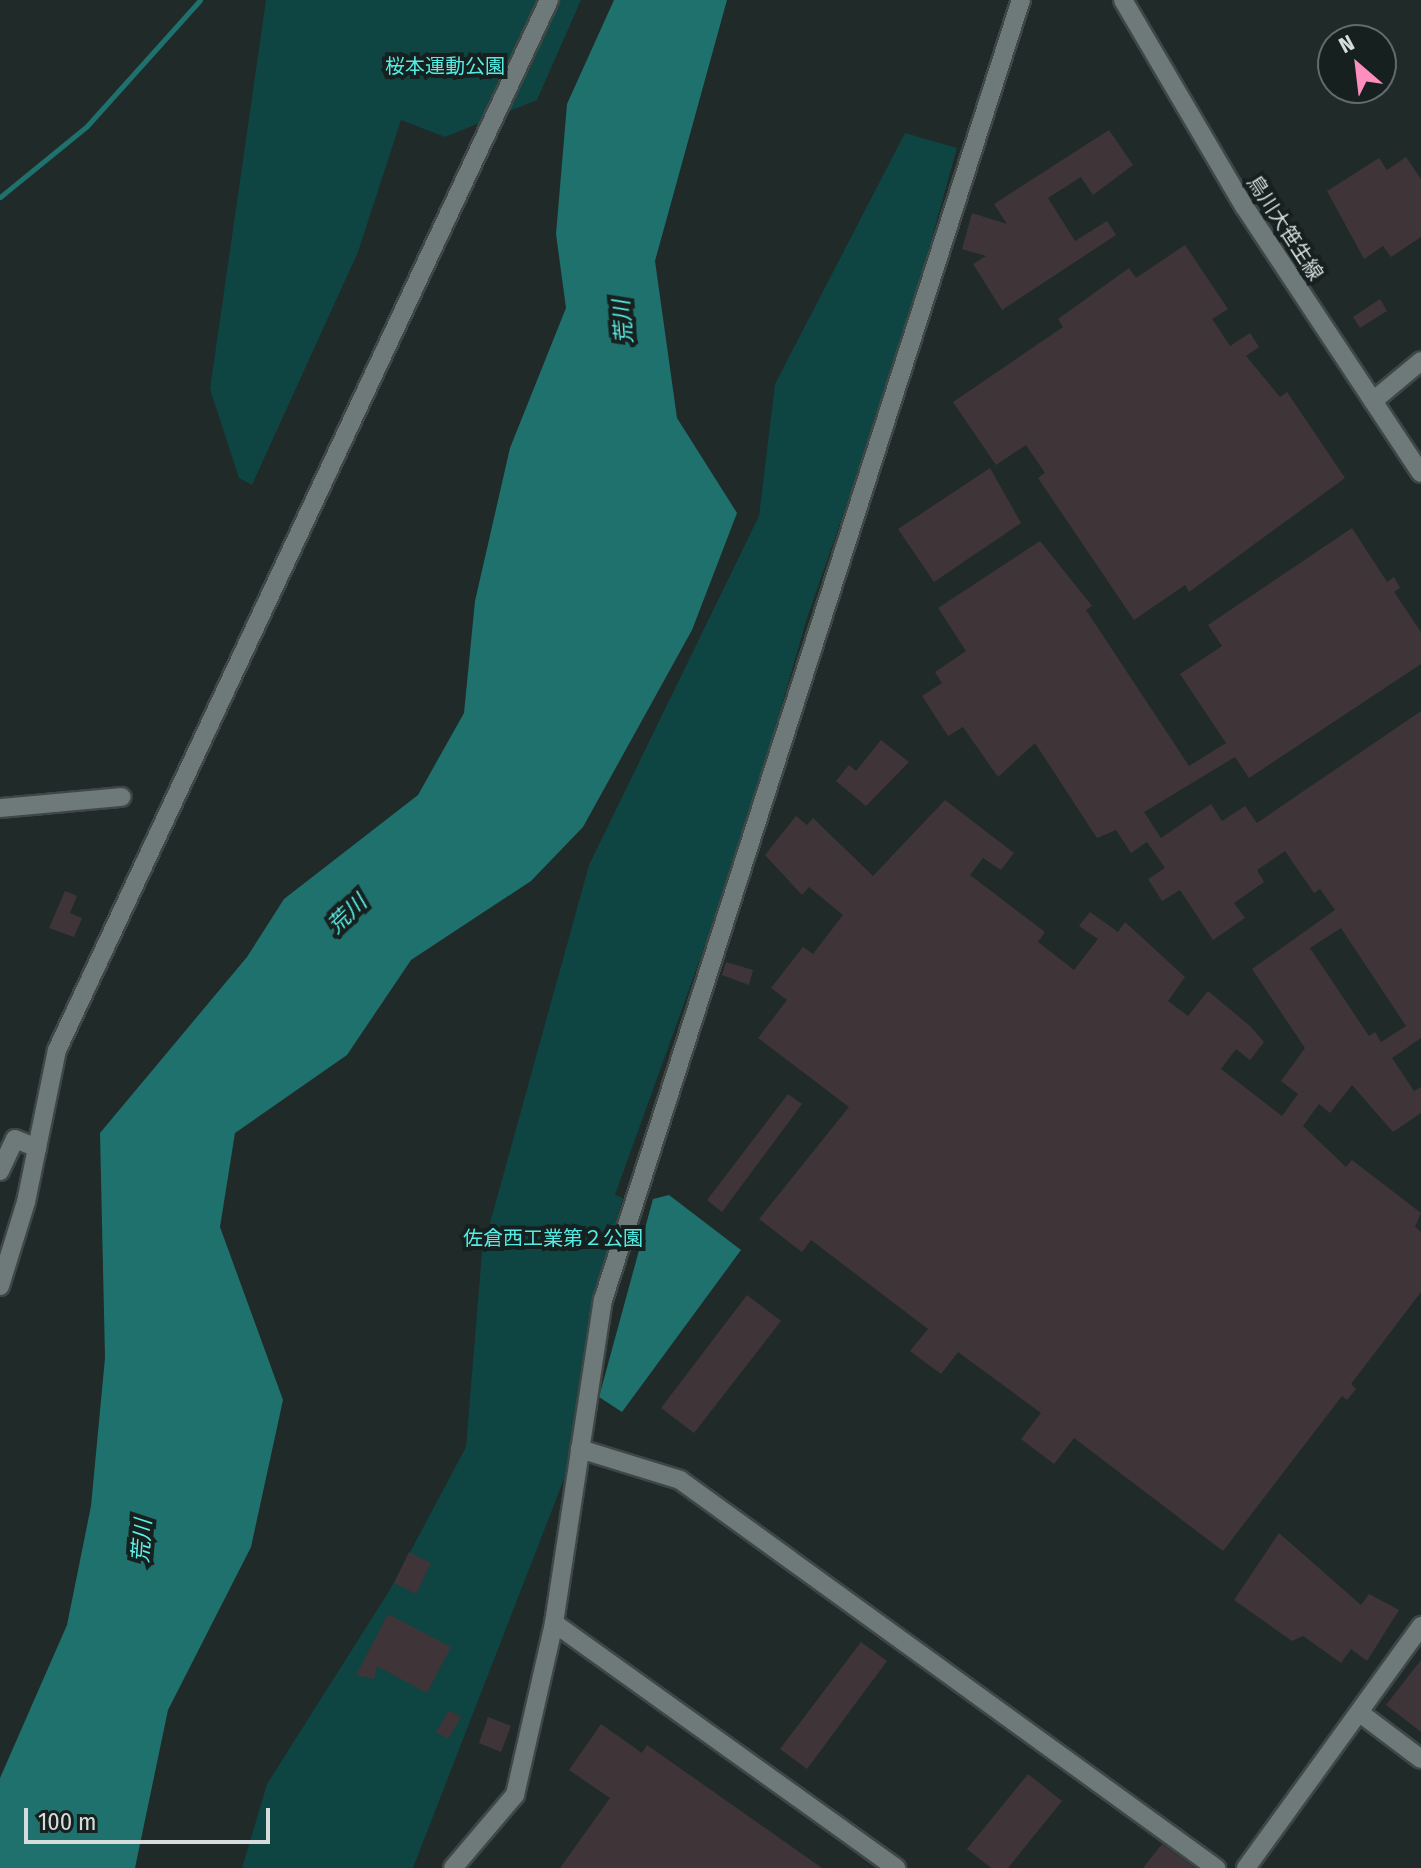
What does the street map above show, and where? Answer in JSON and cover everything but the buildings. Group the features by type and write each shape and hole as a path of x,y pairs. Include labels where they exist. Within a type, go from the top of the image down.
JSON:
{"street":[{"path":"532,37 526,23 536,0"},
{"path":"0,1286 37,1148 57,1050 549,0"},
{"path":"453,1868 515,1795 554,1623 603,1300 645,1157 1021,0"},
{"name":"鳥川大笹生線","path":"1123,0 1244,206 1421,473"},
{"path":"1373,401 1421,361"},
{"path":"0,808 122,797"},
{"path":"0,1171 15,1139 37,1148"},
{"path":"580,1449 680,1480 1216,1868"},
{"path":"554,1623 896,1868"},
{"path":"1246,1868 1421,1626"},
{"path":"1360,1713 1421,1759"}],"green space":[{"name":"桜本運動公園","path":"266,0 581,0 537,100 445,137 401,120 358,252 252,485 239,478 210,389"},
{"name":"佐倉西工業第２公園","path":"905,133 957,148 901,349 807,618 743,840 615,1195 623,1198 602,1270 583,1423 566,1474 413,1868 242,1868 267,1784 391,1588 466,1447 482,1252 589,865 759,516 775,384"}],"water":[{"name":"荒川","path":"614,0 727,0 655,261 677,418 737,513 692,630 583,827 531,881 411,960 347,1055 235,1133 220,1227 283,1400 251,1547 168,1710 135,1868 0,1868 0,1778 67,1625 91,1506 105,1358 100,1133 247,957 284,899 418,795 464,713 475,601 510,448 566,308 556,234 567,104"},
{"path":"669,1195 741,1250 622,1412 599,1397 653,1199"}],"waterway":[{"path":"0,197 87,126 200,0"}]}
